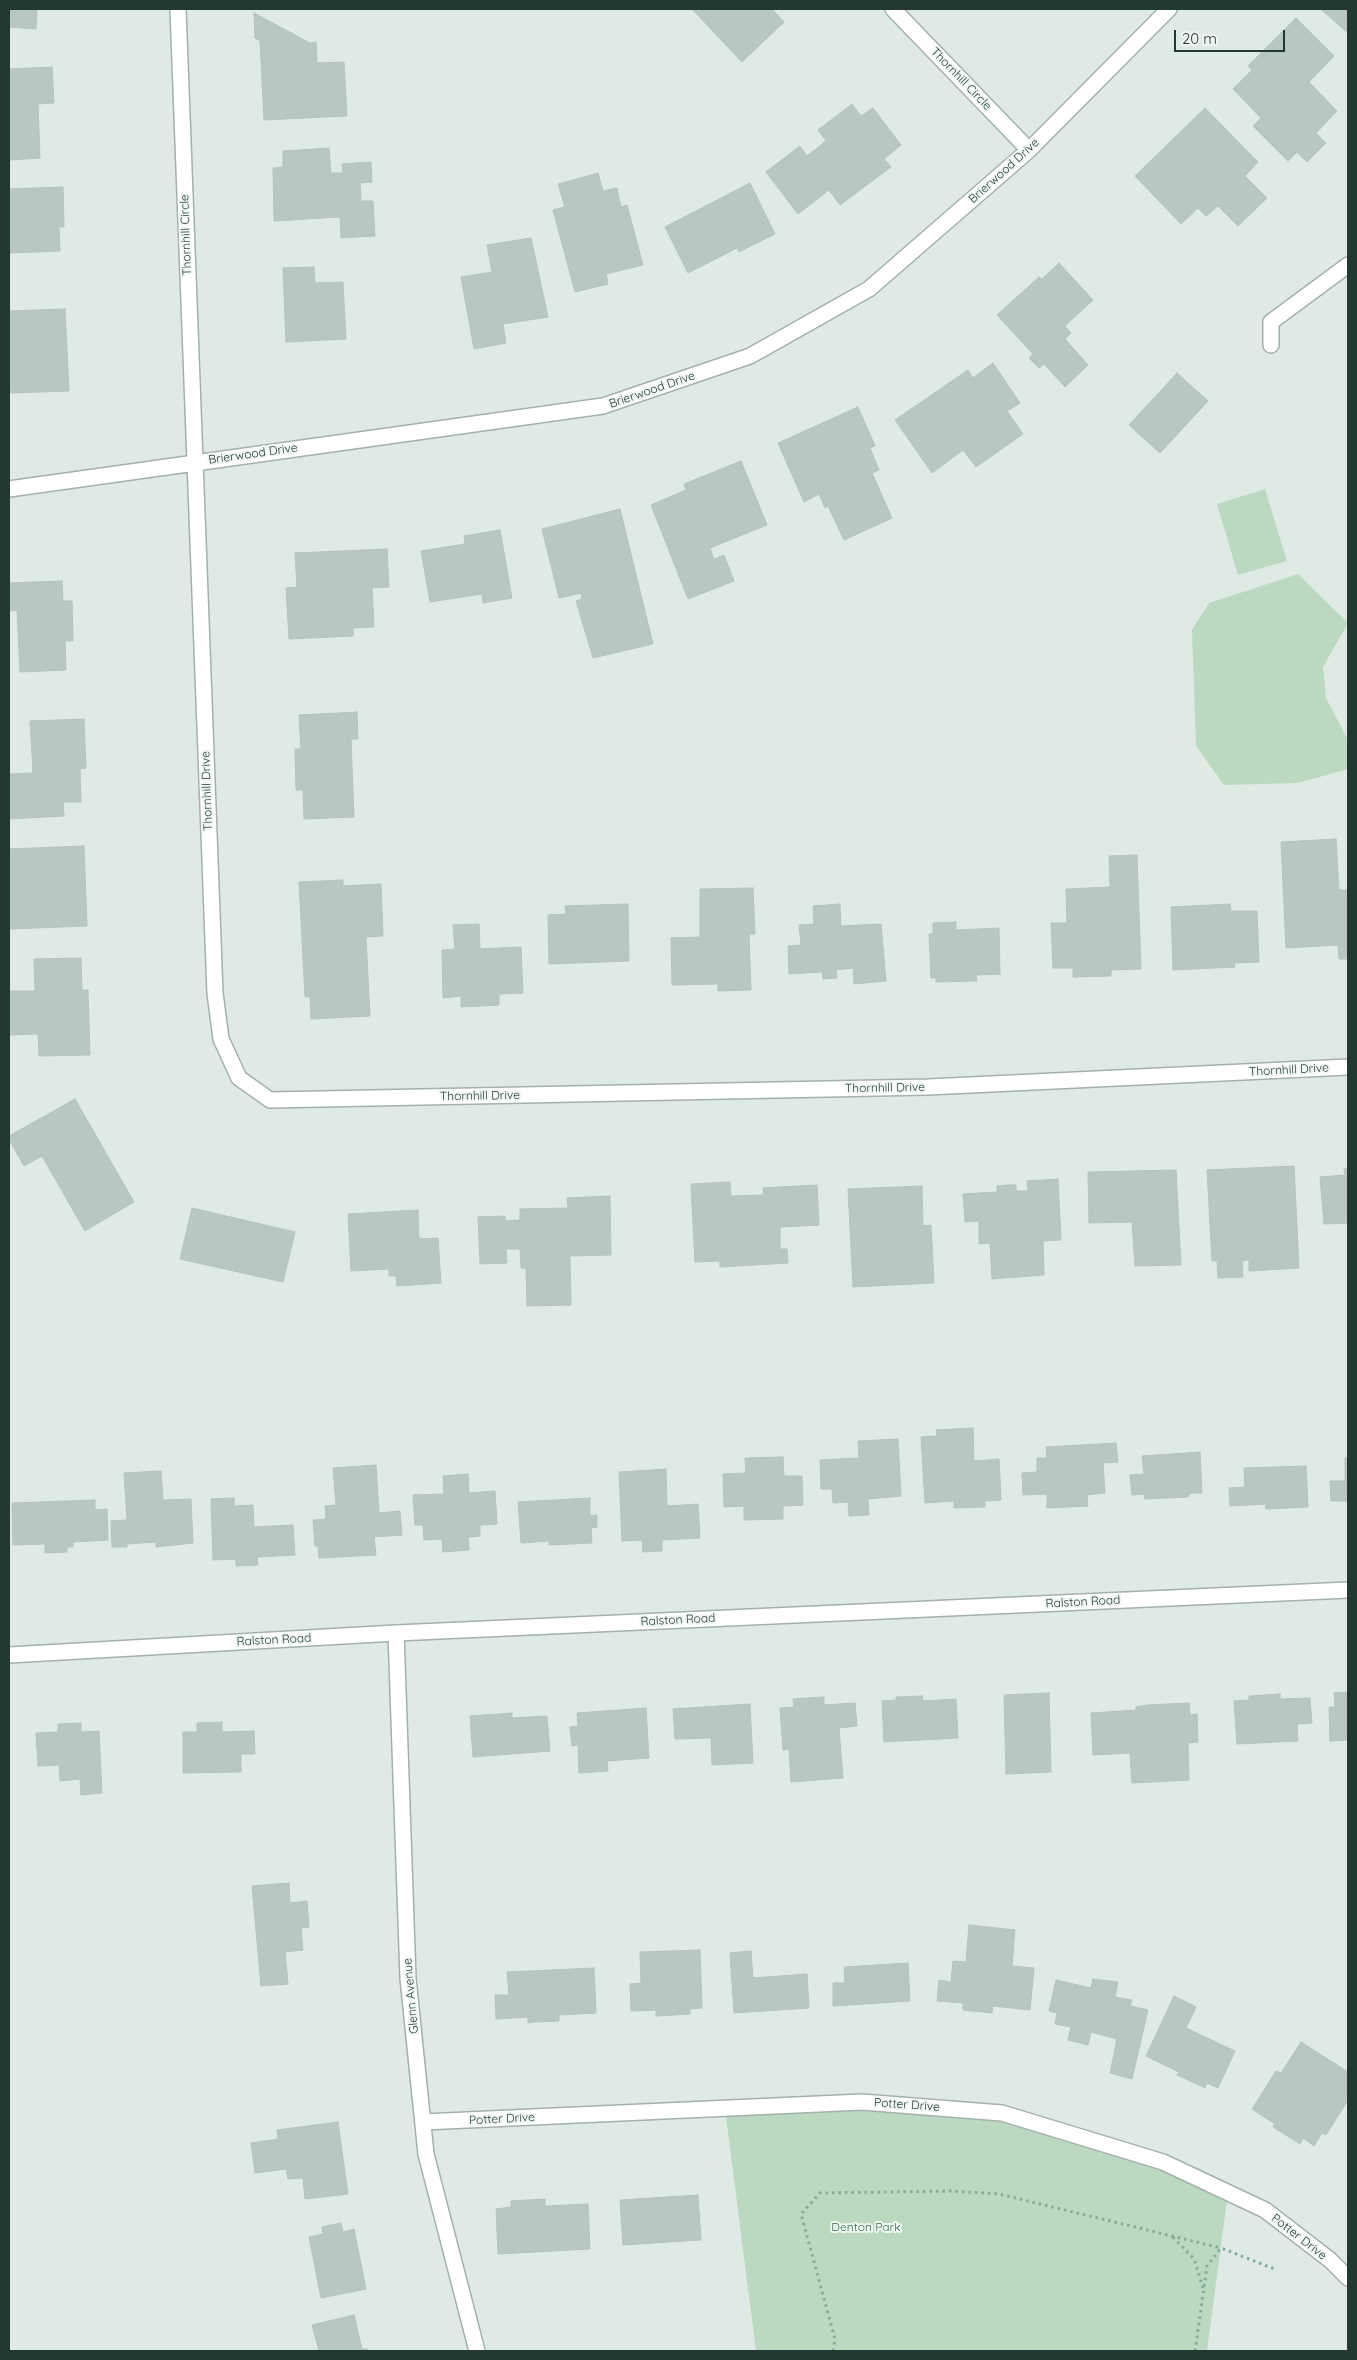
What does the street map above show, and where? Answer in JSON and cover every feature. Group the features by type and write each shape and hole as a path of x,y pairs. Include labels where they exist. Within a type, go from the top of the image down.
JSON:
{"street":[{"name":"Thornhill Circle","path":"178,9 194,462"},
{"name":"Thornhill Circle","path":"893,9 1029,150"},
{"name":"Brierwood Drive","path":"9,489 603,406 750,356 869,289 1029,150 1169,9"},
{"path":"1271,345 1271,322 1348,265"},
{"name":"Thornhill Drive","path":"194,462 215,983 221,1039 239,1078 270,1100 928,1087 1348,1067"},
{"name":"Ralston Road","path":"9,1655 396,1633 1348,1590"},
{"name":"Glenn Avenue","path":"396,1633 408,1978 426,2154 477,2351"},
{"name":"Potter Drive","path":"423,2122 862,2102 1002,2113 1163,2162 1265,2210 1330,2260 1348,2278"}],"path":[{"path":"833,2351 835,2339 801,2214 820,2193 952,2191 999,2194 1221,2248 1277,2270"},
{"path":"1172,2236 1194,2259 1204,2290"},
{"path":"1194,2351 1208,2266 1221,2248"}],"green space":[{"path":"1265,489 1287,561 1238,575 1217,504"},
{"path":"1298,574 1348,623 1323,667 1326,698 1348,740 1348,769 1298,783 1224,785 1196,746 1192,630 1209,603"},
{"name":"Denton Park","path":"862,2102 1002,2113 1228,2193 1207,2351 756,2351 725,2109"}],"building":[{"path":"9,9 37,9 36,29 9,27"},
{"path":"692,9 772,9 784,22 742,62"},
{"path":"1320,9 1348,9 1348,33 1331,18"},
{"path":"254,13 310,43 316,42 317,63 344,62 347,116 264,120 260,41 255,38"},
{"path":"1296,18 1334,56 1309,82 1337,111 1316,133 1326,143 1307,162 1297,152 1288,161 1253,126 1261,118 1233,89 1252,70 1248,66"},
{"path":"52,67 54,103 38,104 40,158 9,160 9,69"},
{"path":"852,104 861,116 873,108 901,145 884,159 891,167 840,205 829,190 798,214 766,172 800,146 807,156 826,141 818,130"},
{"path":"1205,108 1258,162 1245,176 1267,198 1238,226 1218,206 1206,216 1198,208 1181,224 1135,176"},
{"path":"329,148 331,173 343,173 342,164 371,162 372,182 360,183 361,201 373,201 375,236 341,238 340,217 274,221 273,168 283,167 283,151"},
{"path":"598,173 603,191 617,188 621,207 627,205 643,265 606,274 608,284 575,292 553,210 565,207 558,184"},
{"path":"750,183 775,234 739,252 737,248 688,273 665,227"},
{"path":"63,187 64,227 59,227 60,251 9,253 9,189"},
{"path":"531,238 548,317 503,324 506,343 474,349 461,277 492,272 487,245"},
{"path":"1059,263 1093,300 1065,326 1071,333 1065,339 1088,365 1065,387 1044,364 1039,368 1029,358 1033,354 997,315 1039,277 1042,279"},
{"path":"314,267 315,283 343,282 346,339 286,342 283,268"},
{"path":"65,309 69,391 11,393 11,388 9,388 9,311"},
{"path":"993,363 1020,403 1007,411 1023,434 976,467 963,450 932,473 895,420 968,370 973,378"},
{"path":"1177,373 1208,401 1160,453 1129,425"},
{"path":"858,407 875,446 870,448 879,470 872,473 892,518 844,540 828,506 825,508 819,494 804,502 778,443"},
{"path":"741,461 767,525 710,548 714,559 724,555 734,581 688,599 651,505 686,490 684,484"},
{"path":"620,509 653,644 593,658 576,601 582,599 581,593 559,598 542,529"},
{"path":"500,530 512,598 483,603 482,594 430,602 421,551 465,544 464,536"},
{"path":"387,549 389,587 372,588 374,627 353,628 353,636 289,639 286,588 297,587 295,553"},
{"path":"62,581 63,601 72,601 73,641 65,641 66,670 20,672 17,610 9,611 9,583"},
{"path":"357,712 358,739 351,739 354,817 304,819 303,790 296,790 295,749 301,749 299,715"},
{"path":"84,719 86,768 80,769 81,802 63,802 64,816 9,819 9,774 33,773 30,721"},
{"path":"1336,839 1339,890 1348,890 1348,959 1339,959 1338,945 1286,948 1281,842"},
{"path":"84,846 87,926 9,929 9,849"},
{"path":"1137,855 1141,969 1111,970 1111,976 1073,977 1073,968 1053,968 1051,923 1067,923 1066,889 1110,887 1109,856"},
{"path":"343,880 343,886 381,884 383,936 366,937 370,1016 311,1019 310,997 305,997 299,882"},
{"path":"753,888 755,934 749,934 751,990 718,991 718,984 672,985 671,938 700,937 700,889"},
{"path":"628,904 629,961 549,964 548,915 566,914 565,906"},
{"path":"840,904 841,926 881,924 886,981 854,984 853,968 836,970 837,978 823,979 822,972 789,974 788,946 801,945 799,925 814,924 813,906"},
{"path":"1230,904 1231,911 1257,911 1259,962 1234,963 1235,967 1173,970 1171,907"},
{"path":"956,922 956,930 999,928 1000,974 976,975 977,981 936,982 936,978 931,978 929,934 933,934 933,923"},
{"path":"479,924 480,949 521,947 523,993 499,994 499,1005 461,1007 461,996 443,998 442,950 455,949 453,925"},
{"path":"81,958 82,990 88,990 90,1055 39,1056 38,1034 9,1035 9,991 35,991 34,959"},
{"path":"75,1099 134,1202 85,1231 42,1156 24,1166 9,1139 9,1136"},
{"path":"1294,1166 1299,1268 1249,1271 1249,1260 1242,1261 1243,1277 1218,1278 1217,1261 1212,1261 1207,1170"},
{"path":"1344,1169 1348,1169 1348,1223 1324,1224 1320,1177 1345,1175"},
{"path":"1176,1170 1181,1265 1135,1266 1132,1222 1089,1223 1088,1172"},
{"path":"1058,1179 1061,1240 1043,1241 1044,1275 992,1279 990,1243 979,1244 979,1221 965,1222 963,1194 997,1192 997,1186 1008,1185 1016,1185 1016,1191 1028,1191 1027,1181"},
{"path":"730,1182 731,1196 764,1195 763,1188 817,1185 819,1225 780,1227 780,1249 787,1249 788,1263 720,1267 720,1261 695,1262 691,1184"},
{"path":"922,1186 923,1226 931,1225 934,1283 853,1287 848,1189"},
{"path":"610,1196 611,1255 570,1256 571,1305 527,1306 526,1268 521,1268 520,1249 506,1249 507,1263 480,1264 478,1217 505,1216 505,1221 520,1220 520,1209 568,1208 567,1198"},
{"path":"192,1208 295,1232 283,1282 180,1259"},
{"path":"418,1210 419,1239 438,1238 441,1283 397,1286 396,1276 389,1276 389,1269 351,1271 348,1214"},
{"path":"973,1428 974,1461 999,1459 1001,1500 985,1501 985,1507 954,1508 954,1501 925,1503 921,1437 937,1436 936,1430"},
{"path":"898,1439 901,1496 868,1499 869,1515 849,1516 848,1502 833,1503 832,1489 821,1489 820,1460 859,1458 858,1441"},
{"path":"1116,1443 1118,1462 1103,1463 1105,1493 1087,1495 1088,1506 1047,1508 1047,1494 1023,1495 1022,1473 1037,1472 1037,1458 1047,1458 1046,1447"},
{"path":"1200,1452 1202,1493 1190,1493 1188,1497 1145,1499 1144,1494 1132,1495 1130,1475 1144,1474 1142,1456"},
{"path":"783,1457 784,1476 802,1476 803,1505 783,1506 783,1519 744,1520 744,1506 724,1507 723,1474 746,1473 745,1458"},
{"path":"1345,1458 1348,1458 1348,1501 1331,1501 1330,1481 1345,1481"},
{"path":"376,1465 379,1513 400,1511 402,1535 374,1537 376,1555 319,1558 318,1546 315,1546 313,1520 326,1519 325,1506 336,1505 333,1468"},
{"path":"1306,1466 1308,1507 1266,1509 1266,1504 1230,1506 1229,1488 1245,1487 1244,1468"},
{"path":"666,1469 667,1506 698,1504 700,1538 662,1540 662,1551 643,1552 642,1540 622,1541 619,1472"},
{"path":"161,1471 163,1500 191,1499 193,1543 156,1547 156,1542 127,1544 127,1547 112,1547 111,1521 127,1520 124,1473"},
{"path":"468,1474 469,1493 495,1491 497,1524 480,1525 480,1536 468,1537 469,1550 443,1552 442,1539 424,1540 423,1525 415,1525 413,1495 444,1494 443,1476"},
{"path":"234,1498 234,1506 253,1505 254,1527 293,1525 295,1555 257,1557 258,1565 236,1566 236,1559 213,1560 211,1499"},
{"path":"590,1498 590,1516 597,1515 597,1527 591,1528 592,1543 549,1545 549,1541 521,1543 518,1502"},
{"path":"95,1500 95,1510 107,1509 108,1540 73,1542 73,1547 67,1547 67,1552 45,1553 45,1544 13,1545 12,1503"},
{"path":"1348,1692 1348,1740 1330,1741 1329,1707 1335,1707 1334,1693"},
{"path":"1049,1693 1051,1772 1006,1774 1004,1695"},
{"path":"1280,1694 1280,1699 1310,1698 1312,1723 1297,1724 1298,1741 1237,1744 1234,1701 1249,1700 1249,1696"},
{"path":"922,1696 923,1701 956,1699 958,1738 884,1742 882,1701 896,1700 896,1697"},
{"path":"824,1697 824,1705 855,1703 857,1726 839,1728 843,1778 791,1782 789,1749 783,1750 780,1708 794,1707 793,1699"},
{"path":"1189,1703 1190,1715 1197,1714 1198,1742 1188,1743 1189,1780 1132,1783 1130,1753 1093,1755 1091,1713 1136,1710 1136,1707 1147,1705"},
{"path":"750,1704 753,1763 712,1765 711,1738 675,1739 673,1709"},
{"path":"646,1708 649,1758 607,1761 608,1771 579,1773 578,1745 572,1746 570,1727 578,1726 577,1713"},
{"path":"512,1713 512,1718 547,1716 550,1751 473,1757 470,1716"},
{"path":"222,1722 222,1732 254,1731 255,1754 241,1754 241,1772 183,1773 183,1732 197,1732 197,1723"},
{"path":"81,1723 81,1732 99,1731 102,1793 81,1795 80,1779 60,1781 59,1765 38,1766 36,1733 58,1732 58,1724"},
{"path":"289,1883 290,1903 307,1901 309,1927 301,1928 303,1950 285,1952 288,1984 261,1986 252,1886"},
{"path":"969,1925 1015,1930 1012,1966 1034,1968 1030,2010 993,2006 992,2013 963,2010 963,2003 937,2001 939,1980 951,1982 953,1961 966,1962"},
{"path":"700,1950 702,2008 690,2009 690,2014 656,2016 656,2010 631,2011 630,1984 641,1983 640,1952"},
{"path":"751,1951 753,1978 807,1974 809,2008 734,2013 730,1953"},
{"path":"908,1963 910,2001 833,2006 833,1983 845,1983 844,1967"},
{"path":"594,1968 596,2013 559,2015 559,2021 528,2023 528,2017 496,2019 495,1995 509,1995 507,1972"},
{"path":"1093,1979 1118,1982 1115,1997 1132,2000 1130,2006 1148,2010 1132,2079 1110,2073 1117,2039 1091,2032 1088,2045 1068,2040 1071,2027 1055,2024 1057,2013 1049,2011 1056,1980 1091,1988"},
{"path":"1174,1996 1196,2007 1186,2028 1235,2051 1218,2088 1207,2083 1205,2088 1177,2075 1179,2072 1146,2056"},
{"path":"1301,2042 1348,2072 1348,2100 1326,2135 1322,2133 1314,2146 1303,2138 1300,2144 1273,2127 1275,2124 1252,2109 1276,2071 1281,2073"},
{"path":"338,2122 348,2194 305,2199 303,2178 288,2179 286,2169 255,2173 251,2143 278,2139 277,2130"},
{"path":"698,2195 701,2240 623,2245 620,2200"},
{"path":"545,2199 545,2206 588,2204 590,2249 498,2254 496,2209 511,2207 511,2201"},
{"path":"341,2223 343,2232 354,2229 366,2289 321,2298 309,2237 323,2234 322,2227"},
{"path":"354,2315 362,2349 367,2349 368,2351 319,2351 312,2325"}]}
